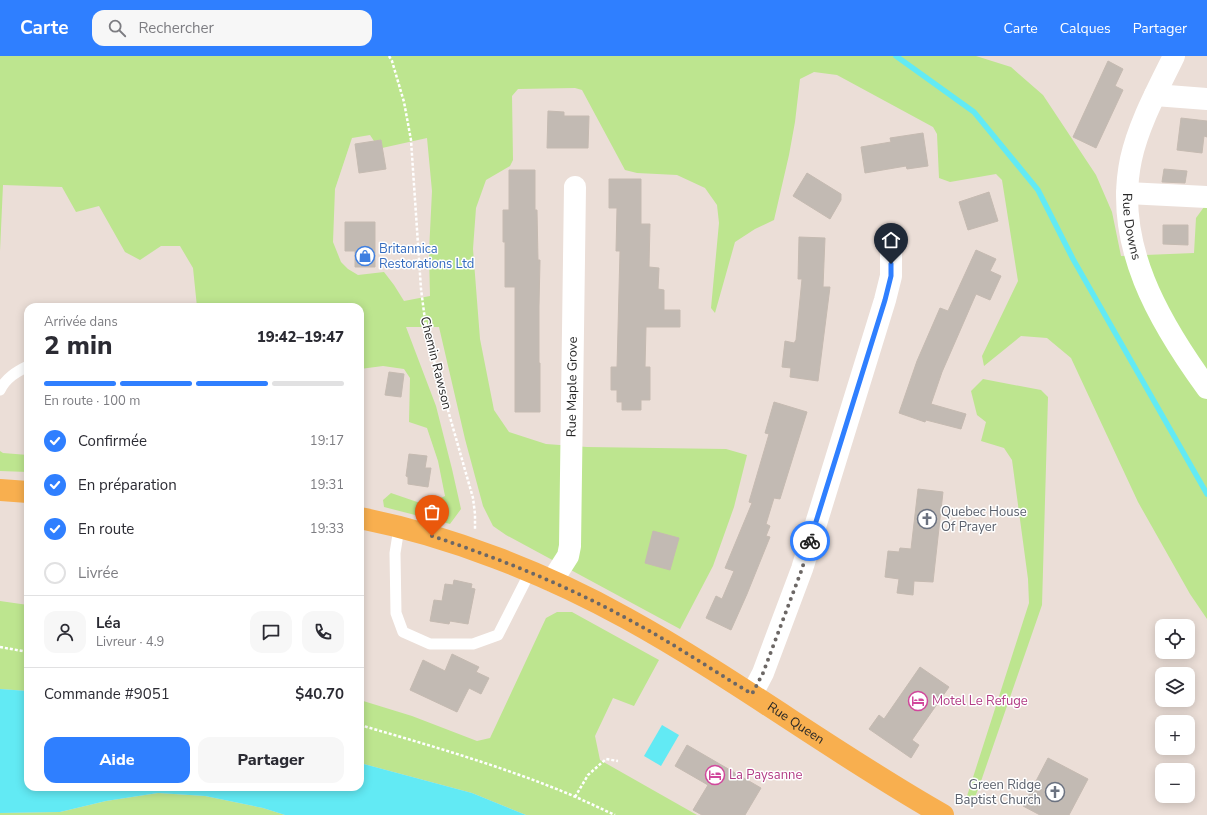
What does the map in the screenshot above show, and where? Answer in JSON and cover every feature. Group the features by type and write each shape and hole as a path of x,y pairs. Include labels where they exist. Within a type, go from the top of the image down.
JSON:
{"main road":[{"path":"0,490 24,492"},
{"name":"Rue Queen","path":"364,519 418,532 530,572 552,581 624,617 662,638 943,815"}],"street":[{"name":"Rue Downs","path":"1174,56 1155,95 1131,158 1127,182 1128,225 1133,250 1141,274 1162,319 1188,362 1207,388"},
{"path":"1155,95 1207,99"},
{"name":"Rue Maple Grove","path":"552,581 568,556 570,546 575,187"},
{"path":"1127,193 1207,197"},
{"path":"752,694 763,673 802,569 885,300 891,276 891,253"}],"lane":[{"path":"0,390 8,378 24,368"},
{"path":"399,528 395,553 396,613 403,632 430,644 473,644 498,635 530,572"}],"path":[{"name":"Chemin Rawson","path":"389,56 392,61 404,102 411,140 421,289 430,347 473,498 475,530 471,550"},
{"path":"0,647 24,651"},
{"path":"364,726 472,760 553,788 616,815"},
{"path":"575,797 588,775 606,759 618,761"}],"green space":[{"path":"0,56 976,56 1011,67 1043,95 1096,175 1112,212 1121,256 1194,253 1196,218 1204,207 1207,207 1207,619 1190,594 1138,502 1071,358 1047,338 1021,336 984,366 982,356 1018,281 1002,180 996,174 950,182 939,178 937,134 933,127 837,75 814,72 800,79 795,122 789,155 774,220 755,229 735,242 715,313 711,308 719,223 717,205 705,188 677,175 637,173 625,170 582,90 575,88 518,89 512,96 513,160 510,166 486,180 476,208 473,249 480,339 494,410 509,432 546,444 587,447 726,449 747,455 734,507 713,566 680,629 506,535 493,526 483,506 465,439 439,327 406,327 436,406 461,509 450,524 384,507 383,500 391,493 426,505 445,496 438,461 427,428 409,422 410,378 404,369 383,366 364,368 364,303 197,303 193,268 180,246 161,246 140,260 125,252 99,206 76,212 62,187 3,185 0,251","holes":["370,135 374,141 381,140 382,148 427,138 432,191 429,252 430,296 404,301 384,272 358,275 348,269 341,262 333,242 335,189 352,138"]},
{"path":"983,379 1041,390 1048,397 1042,605 979,787 975,797 970,799 967,796 1029,603 1028,579 1012,460 1004,448 981,441 986,422 977,415 971,391"},
{"path":"0,451 3,453 24,455 24,472 0,471"},
{"path":"0,601 24,604 24,691 0,689"},
{"path":"557,612 572,612 659,660 634,706 613,698 595,736 600,760 697,815 526,815 472,793 364,764 364,701 412,716 477,741 490,738 546,618"},
{"path":"158,793 205,796 263,808 285,815 0,815 0,813 60,812 106,801"}],"water":[{"path":"0,689 24,691 24,791 364,791 364,764 472,793 526,815 285,815 263,808 205,796 158,793 106,801 60,812 0,813"},
{"path":"662,725 679,735 661,766 644,756"}],"building":[{"path":"1108,61 1123,69 1115,86 1123,90 1096,148 1073,137"},
{"path":"548,111 564,112 564,116 589,116 588,148 547,148"},
{"path":"1181,118 1207,121 1207,137 1204,136 1202,153 1177,150"},
{"path":"923,133 928,166 907,169 906,166 865,173 861,147 891,142 890,138"},
{"path":"381,140 386,169 359,173 355,144"},
{"path":"1164,169 1187,171 1185,183 1162,182"},
{"path":"509,170 535,170 535,210 537,210 538,260 540,260 540,412 515,412 515,287 505,287 505,242 503,242 503,210 509,210"},
{"path":"807,173 841,194 841,200 830,219 793,196"},
{"path":"609,179 641,179 641,224 650,224 649,267 659,268 658,289 664,290 664,310 680,310 680,327 646,327 645,367 650,367 650,400 641,400 641,410 622,410 622,402 617,402 617,390 611,390 611,367 617,367 620,251 616,251 617,208 609,208"},
{"path":"989,192 998,221 968,230 959,202"},
{"name":"Britannica Restorations Ltd","path":"345,222 375,222 375,267 355,267 355,251 345,251"},
{"path":"1163,225 1188,225 1188,245 1163,244"},
{"path":"799,237 825,238 823,287 830,287 818,381 790,377 791,368 782,367 785,341 794,343 796,340 802,279 798,279"},
{"path":"976,250 996,259 990,271 1001,276 990,300 976,294 942,372 931,404 966,414 961,429 926,420 925,422 899,413 917,361 940,308 948,311"},
{"path":"389,372 404,374 401,397 385,395"},
{"path":"774,402 807,412 780,499 774,498 766,524 770,526 766,536 770,537 731,630 706,618 716,596 722,599 734,571 725,568 752,503 749,502 769,434 765,433"},
{"path":"409,454 427,456 425,468 431,468 428,487 408,484 408,477 406,476"},
{"name":"Quebec House Of Prayer","path":"918,489 943,492 933,582 914,581 913,595 897,593 899,579 885,577 888,551 899,552 900,548 911,549"},
{"path":"653,531 679,538 670,570 645,563"},
{"path":"454,580 472,584 471,588 475,589 468,624 450,621 449,624 430,621 434,600 442,601 445,584 453,585"},
{"path":"452,654 479,667 476,672 489,678 481,694 469,688 457,712 410,690 423,660 445,671"},
{"name":"Motel Le Refuge","path":"920,667 949,687 912,740 919,745 911,758 869,729 879,715 884,719"},
{"name":"La Paysanne","path":"687,745 761,788 745,815 702,815 693,810 708,785 675,766"},
{"name":"Green Ridge Baptist Church","path":"1048,758 1088,779 1069,815 1040,815 1023,806"}],"waterway":[{"path":"896,56 974,112 1038,190 1073,259 1207,494"}],"way so far":[{"path":"432,536 516,566 583,596 662,638 752,694 763,673 802,569 810,541"}],"place":[{"name":"Britannica Restorations Ltd","path":"365,256"},
{"name":"Quebec House Of Prayer","path":"927,519"},
{"name":"Motel Le Refuge","path":"918,701"},
{"name":"La Paysanne","path":"715,775"},
{"name":"Green Ridge Baptist Church","path":"1055,792"}],"route":[{"path":"810,541 885,300 891,276 891,264"}]}
